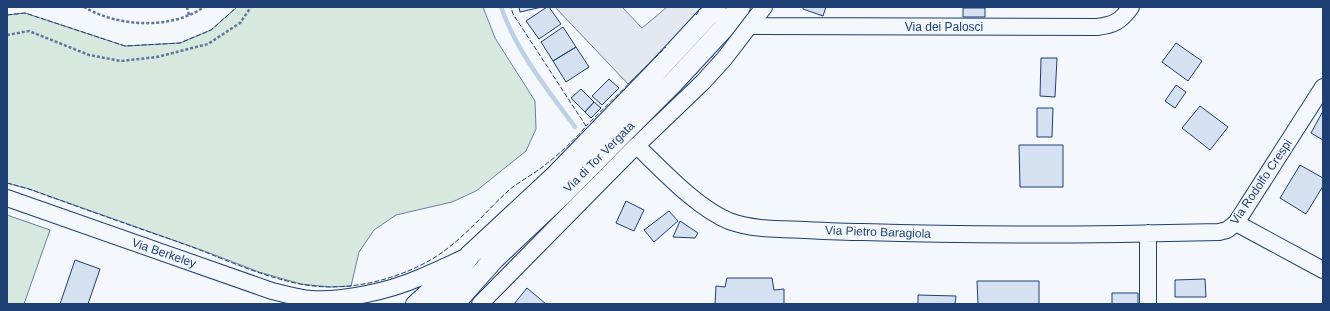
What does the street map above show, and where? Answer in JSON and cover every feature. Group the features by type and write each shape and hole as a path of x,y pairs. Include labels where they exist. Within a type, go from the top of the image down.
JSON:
{"main road":[{"name":"Via di Tor Vergata","path":"431,304 470,255 572,159 670,58 716,7"},
{"name":"Via di Tor Vergata","path":"454,304 494,259 560,197 674,83 740,7"}],"street":[{"name":"Via di Tor Vergata","path":"480,304 637,146 703,82 724,59 764,7"},
{"name":"Via dei Palosci","path":"750,26 1097,27 1111,25 1117,22 1122,19 1131,7"},
{"name":"Via Rodolfo Crespi","path":"1148,233 1219,232 1227,230 1236,223 1323,87"},
{"name":"Via Pietro Baragiola","path":"637,146 705,208 721,217 755,228 952,234 1148,233"},
{"name":"Via Berkeley","path":"7,198 272,291 296,297 322,299 361,295 399,286 470,255"},
{"path":"1236,223 1323,270"},
{"path":"1148,233 1148,304"},
{"name":"Via di Tor Vergata","path":"414,304 470,255"},
{"name":"Via Berkeley","path":"322,299 341,304"}],"path":[{"path":"84,7 105,17 143,24 160,22 189,15 204,7"},
{"path":"187,7 189,15"},
{"path":"7,35 29,31 90,56 121,61 157,57 208,44 240,22 251,7"}],"shaded area":[{"path":"237,7 483,7 495,38 535,101 536,129 526,151 476,191 452,202 396,215 374,230 359,252 351,286 330,287 301,284 259,272 29,189 7,183 7,15 25,13 125,46 180,43 211,30"},
{"path":"555,7 622,7 642,28 667,7 702,7 666,47 628,84"},
{"path":"7,215 50,230 24,304 7,304"}],"building":[{"path":"519,7 542,7 520,12"},
{"path":"549,7 561,24 539,39 526,21"},
{"path":"803,7 826,7 823,16 803,9"},
{"path":"963,8 985,8 985,17 963,17"},
{"path":"563,27 576,47 553,61 541,42"},
{"path":"1176,43 1202,61 1188,81 1162,62"},
{"path":"576,47 589,67 566,82 553,61"},
{"path":"1041,58 1057,58 1055,97 1040,96"},
{"path":"609,79 619,88 602,105 592,96"},
{"path":"1176,85 1186,92 1175,108 1165,101"},
{"path":"581,89 594,102 585,112 571,98"},
{"path":"594,102 601,108 591,118 585,112"},
{"path":"1200,106 1228,127 1210,150 1182,128"},
{"path":"1037,108 1053,108 1052,137 1037,137"},
{"path":"1323,111 1323,140 1311,133"},
{"path":"1019,145 1063,145 1063,187 1020,187"},
{"path":"1300,165 1323,178 1323,186 1306,214 1280,198"},
{"path":"626,201 644,210 634,231 616,223"},
{"path":"669,211 678,221 654,242 644,230"},
{"path":"680,221 698,233 695,238 673,237"},
{"path":"75,260 100,269 88,304 60,304"},
{"path":"727,278 772,278 774,290 784,289 784,304 715,304 716,286 725,287"},
{"path":"1205,279 1206,297 1175,297 1175,280"},
{"path":"977,281 1039,281 1039,304 978,304"},
{"path":"527,288 546,304 514,304"},
{"path":"1112,293 1138,293 1138,304 1112,304"},
{"path":"918,295 956,296 955,304 918,304"}],"waterway":[{"path":"501,7 515,39 524,55 575,127"}],"fence":[{"path":"7,15 25,13 125,46 180,43 211,30 237,7"},
{"path":"7,183 29,189 184,244 256,272 285,281 316,286 347,286 379,281 409,271 435,257 458,240 509,190 555,157 586,126 513,14 511,7"},
{"path":"696,15 702,7"},
{"path":"585,125 586,126 666,47"}]}
